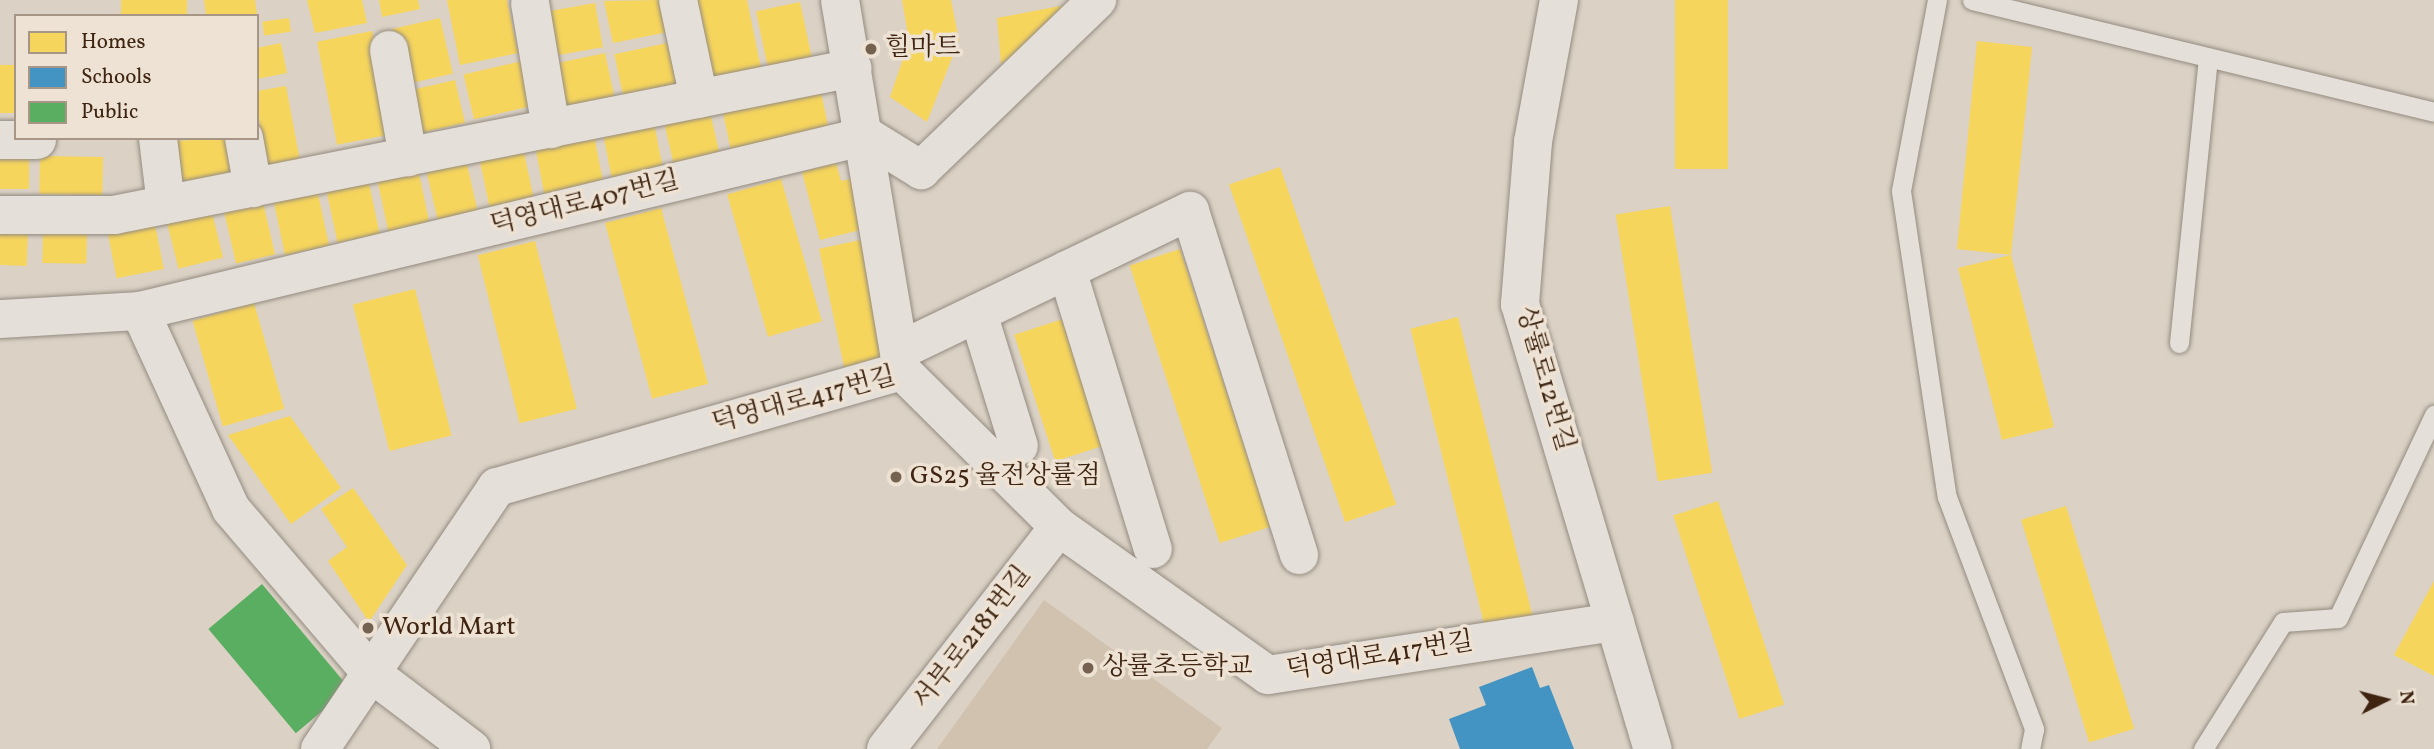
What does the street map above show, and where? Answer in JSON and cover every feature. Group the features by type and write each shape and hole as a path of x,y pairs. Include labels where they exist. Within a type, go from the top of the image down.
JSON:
{"street":[{"path":"678,0 699,99"},
{"path":"840,0 866,136 900,360 978,313 1191,211 1299,555"},
{"path":"866,136 920,170 1097,0"},
{"name":"상률로12번길","path":"1559,0 1533,142 1520,304 1653,749"},
{"path":"530,3 551,129"},
{"path":"388,50 408,157"},
{"path":"0,215 114,215 853,68"},
{"name":"덕영대로407번길","path":"0,319 140,311 866,136"},
{"path":"158,140 166,205"},
{"path":"244,140 253,188"},
{"path":"1067,270 1153,549"},
{"path":"140,311 231,509 371,673 471,749"},
{"path":"978,313 1019,446"},
{"name":"덕영대로417번길","path":"320,749 497,487 900,360 1059,527 1268,675 1615,622"},
{"name":"서부로2181번길","path":"886,749 1059,527"}],"lane":[{"path":"1937,0 1901,191 1947,497 2034,729 2031,749"},
{"path":"1972,0 2434,112"},
{"path":"2179,343 2208,57"},
{"path":"2203,749 2283,622 2338,618 2434,415"}],"shaded area":[{"path":"1044,600 1222,728 1207,749 937,749"}],"building: Homes":[{"path":"121,0 187,0 187,14 121,14"},
{"path":"204,0 255,0 257,14 206,14"},
{"path":"307,0 362,0 367,23 315,33"},
{"path":"379,0 418,0 420,9 382,17"},
{"path":"447,0 507,0 518,53 460,65"},
{"path":"661,0 668,32 613,43 604,1"},
{"path":"691,0 747,0 762,73 709,84"},
{"path":"902,0 951,0 959,40 927,122 890,97 909,41"},
{"path":"1675,0 1728,0 1728,169 1675,169"},
{"path":"800,2 812,59 768,68 756,11"},
{"path":"595,3 603,47 552,56 544,12"},
{"path":"1060,6 1070,14 1001,64 997,18"},
{"path":"289,18 291,32 264,36 262,22"},
{"path":"440,18 453,74 405,85 392,29"},
{"path":"372,31 392,134 337,145 317,42"},
{"path":"1977,41 2032,47 2011,255 1957,249"},
{"path":"672,42 681,83 623,95 614,54"},
{"path":"281,43 287,73 259,79 259,48"},
{"path":"605,53 614,97 563,108 553,64"},
{"path":"522,61 532,106 474,119 464,74"},
{"path":"0,65 14,65 14,113 0,113"},
{"path":"455,80 465,123 416,134 406,91"},
{"path":"286,86 301,166 264,173 259,91"},
{"path":"820,88 829,132 732,153 722,109"},
{"path":"709,108 720,155 674,165 663,119"},
{"path":"654,123 663,170 612,180 603,133"},
{"path":"593,130 604,186 545,197 534,141"},
{"path":"232,140 238,171 182,182 175,141"},
{"path":"523,148 534,199 490,208 479,157"},
{"path":"0,155 29,155 29,189 0,189"},
{"path":"40,156 103,157 102,195 39,194"},
{"path":"465,156 479,217 439,227 425,165"},
{"path":"836,163 841,181 855,178 868,228 820,240 802,172"},
{"path":"1280,167 1396,505 1345,522 1229,185"},
{"path":"418,169 430,224 389,233 377,178"},
{"path":"368,179 380,234 338,243 326,188"},
{"path":"781,179 822,321 768,337 727,194"},
{"path":"317,189 329,246 285,255 273,198"},
{"path":"262,198 275,255 236,264 223,207"},
{"path":"1670,206 1712,473 1658,481 1616,215"},
{"path":"661,208 708,384 652,399 605,223"},
{"path":"211,209 223,258 178,269 166,220"},
{"path":"154,219 164,269 117,278 107,228"},
{"path":"43,225 87,226 86,264 42,263"},
{"path":"0,228 28,229 27,266 0,265"},
{"path":"865,239 891,363 845,373 819,249"},
{"path":"535,241 577,409 520,423 478,255"},
{"path":"1180,249 1270,527 1220,543 1130,265"},
{"path":"2011,255 2054,427 2002,440 1958,268"},
{"path":"415,289 452,436 389,451 353,304"},
{"path":"254,303 284,409 223,426 192,321"},
{"path":"1075,315 1116,441 1055,461 1014,335"},
{"path":"1458,317 1533,616 1485,628 1410,329"},
{"path":"290,416 341,488 291,524 228,435"},
{"path":"353,488 407,565 369,622 328,561 347,547 321,509"},
{"path":"1718,501 1784,705 1739,719 1673,516"},
{"path":"2066,506 2134,729 2089,743 2021,520"},
{"path":"2434,581 2434,676 2394,655"}],"building: Schools":[{"path":"1532,667 1540,688 1549,685 1574,749 1460,749 1449,719 1486,705 1479,687"}],"building: Public":[{"path":"262,584 349,688 296,733 208,629"}],"place":[{"name":"힐마트","path":"871,49"},
{"name":"GS25 율전상률점","path":"896,477"},
{"name":"World Mart","path":"368,628"},
{"name":"상률초등학교","path":"1088,668"}]}
